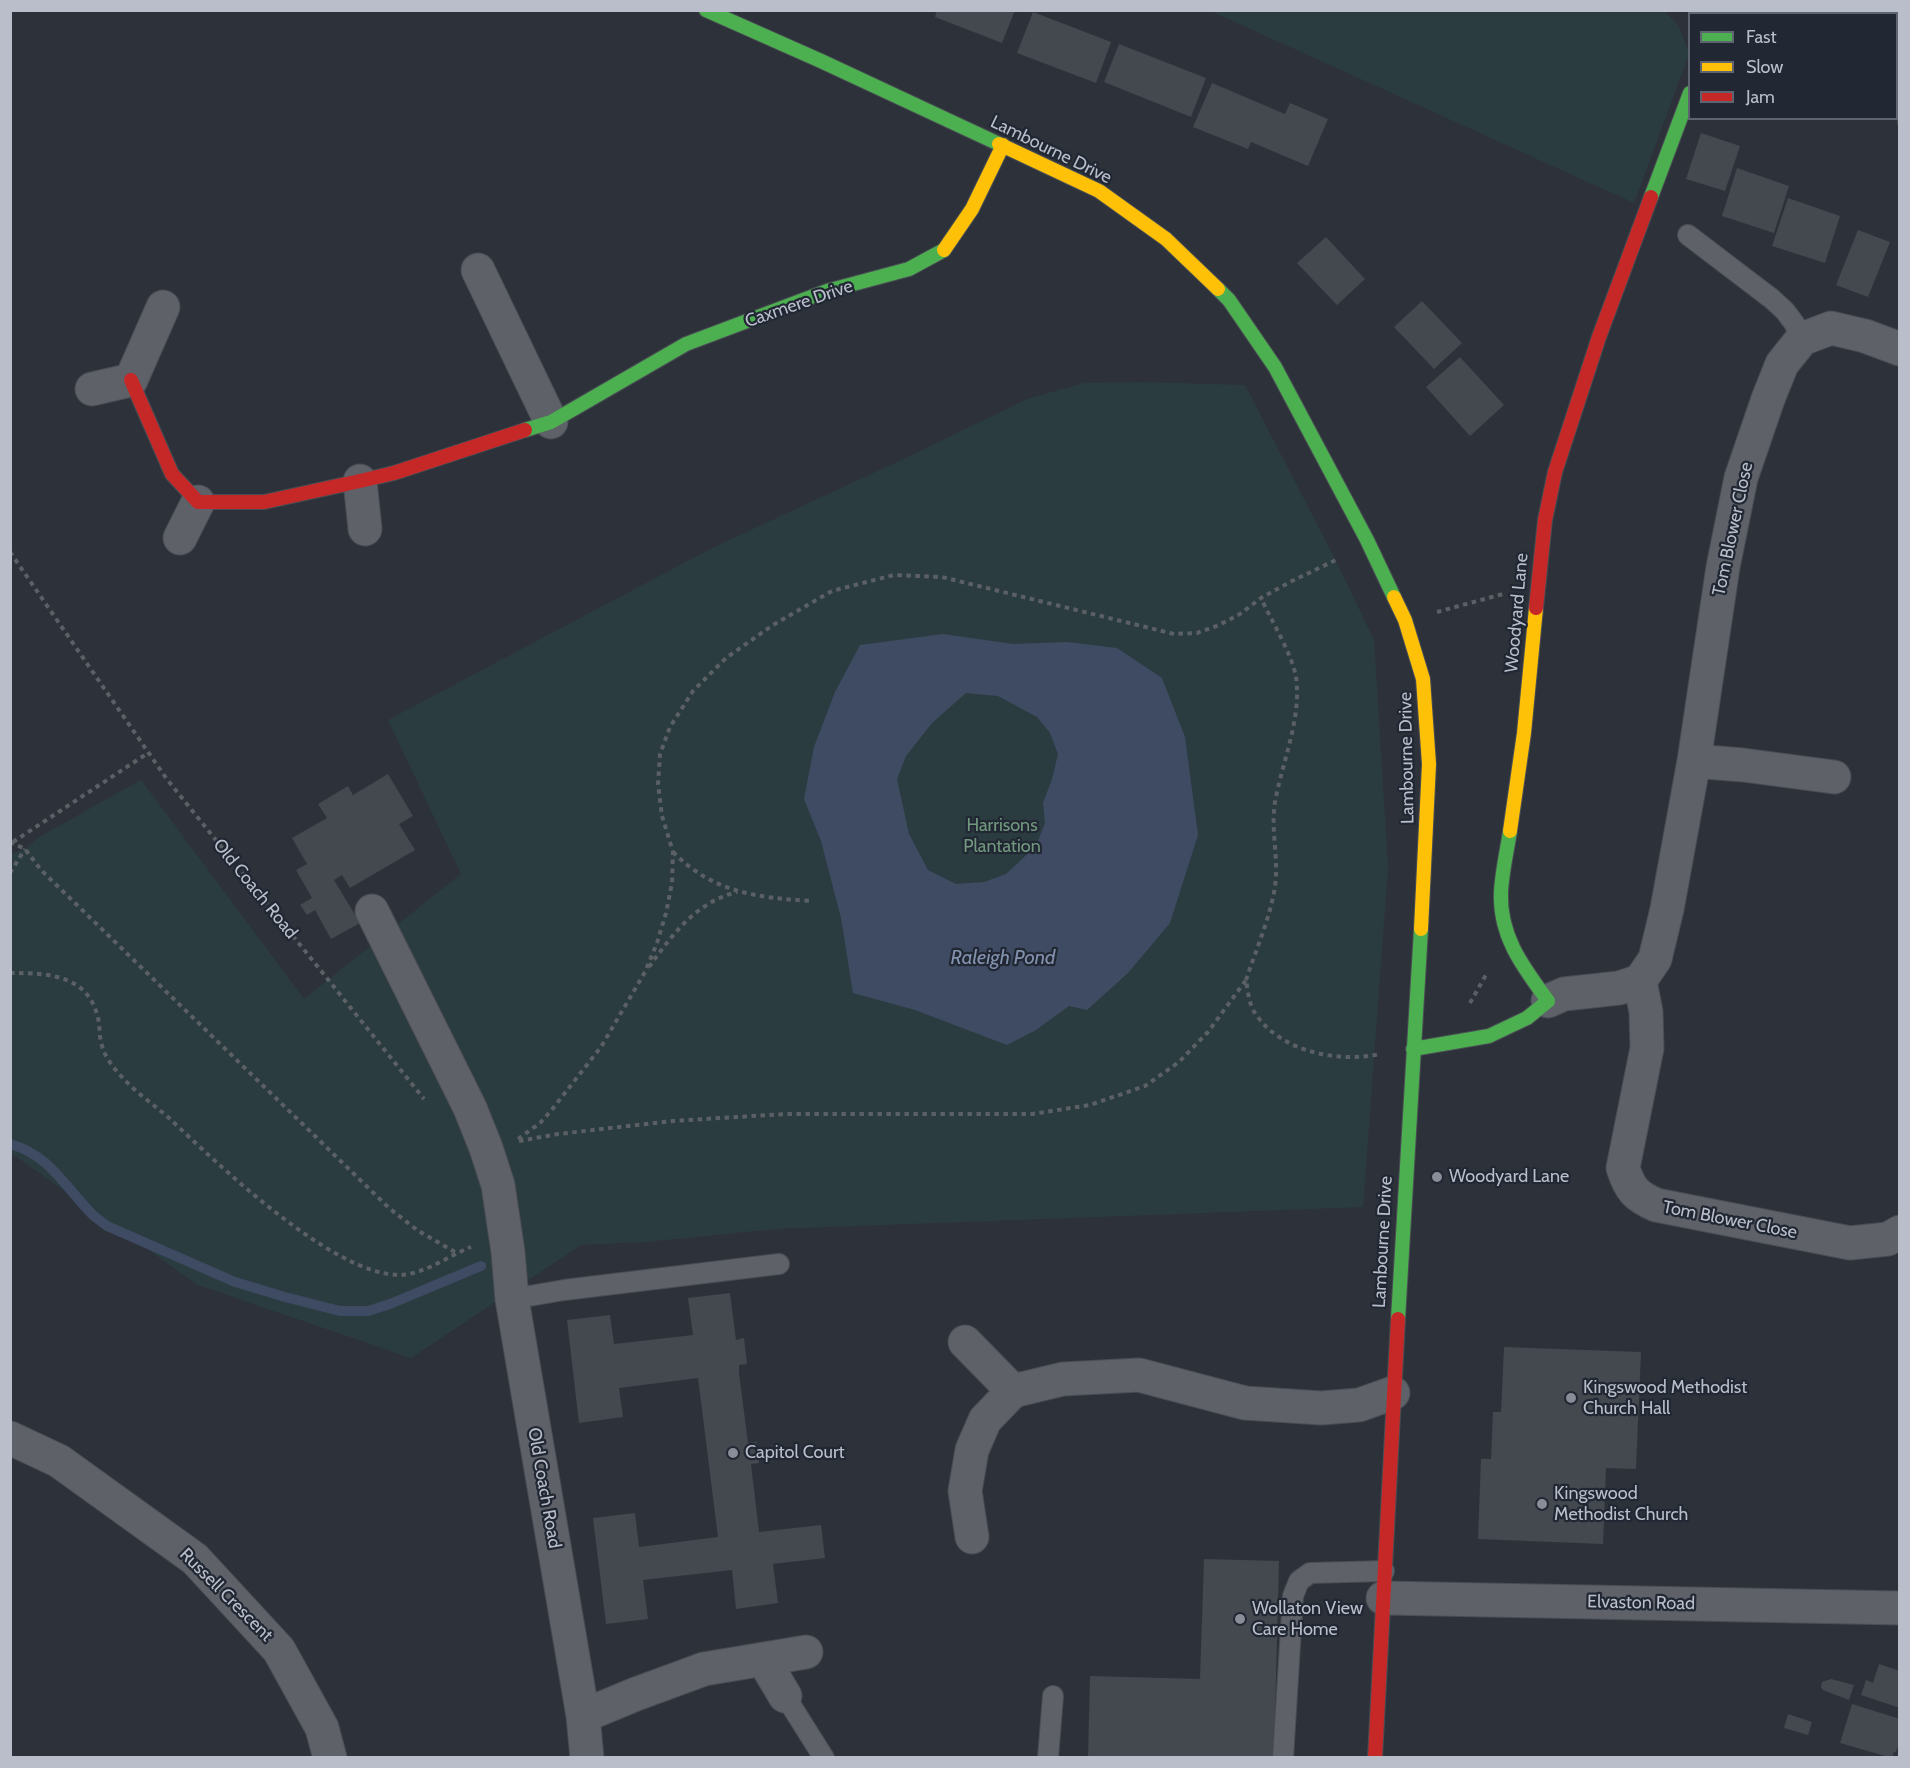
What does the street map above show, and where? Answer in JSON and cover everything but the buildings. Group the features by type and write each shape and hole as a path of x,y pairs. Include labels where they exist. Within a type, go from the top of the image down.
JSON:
{"street":[{"name":"Lambourne Drive","path":"706,10 1099,191 1166,239 1229,300 1275,367 1367,540 1405,620 1423,679 1429,764 1392,1393 1375,1758"},
{"name":"Woodyard Lane","path":"1548,1001 1520,963 1510,942 1503,920 1501,892 1524,733 1545,520 1554,472 1599,337 1688,96"},
{"name":"Caxmere Drive","path":"198,502 264,502 360,481 394,473 551,422 686,344 827,291 909,270 943,251 972,209 1003,145"},
{"path":"478,270 551,422"},
{"path":"163,307 131,380 172,474 198,502 180,538"},
{"path":"1802,339 1831,328 1865,336 1899,350"},
{"name":"Tom Blower Close","path":"1802,339 1782,364 1741,478 1723,567 1694,761 1667,909 1656,958 1641,981 1646,1012 1647,1048 1623,1168 1629,1186 1641,1198 1656,1205 1850,1244 1888,1239 1899,1232"},
{"path":"92,389 131,380"},
{"path":"360,481 365,529"},
{"path":"1694,761 1834,777"},
{"name":"Old Coach Road","path":"372,911 470,1108 498,1185 512,1299 583,1716 586,1758"},
{"path":"1413,1049 1489,1036 1527,1018 1548,1001 1564,994 1619,988 1641,981"},
{"path":"965,1342 1012,1391"},
{"path":"972,1537 965,1491 972,1450 985,1420 1012,1391 1063,1378 1139,1376 1245,1403 1359,1406 1392,1393"},
{"name":"Russell Crescent","path":"10,1438 59,1461 195,1559 279,1650 322,1728 330,1758"},
{"name":"Elvaston Road","path":"1384,1585 1899,1608"},
{"path":"583,1716 704,1669 806,1652"},
{"path":"763,1659 785,1696"}],"lane":[{"path":"1688,235 1779,305 1794,323 1802,339"},
{"path":"512,1299 564,1290 779,1264"},
{"path":"1284,1758 1293,1596 1299,1581 1310,1573 1384,1585"},
{"path":"785,1696 824,1758"},
{"path":"1048,1758 1053,1696"}],"path":[{"path":"1261,598 1296,676 1297,700 1294,723 1274,807 1276,877 1273,897 1246,980 1208,1032 1179,1062 1145,1086 1090,1105 1032,1114 785,1114 673,1121 558,1134 513,1143 540,1123 576,1080 601,1047 645,972 657,943 672,883 673,852 662,816 657,784 660,754 670,727 693,691 726,658 773,625 832,591 894,575 942,577 1174,634 1197,633 1219,626 1261,598 1336,561 1367,540"},
{"name":"Old Coach Road","path":"10,552 166,778 424,1099"},
{"path":"1405,620 1457,608 1538,584"},
{"path":"148,753 12,842 25,849 41,870 389,1208 417,1230 456,1253"},
{"path":"10,873 25,849"},
{"path":"673,852 685,865 717,884 736,892 771,899 813,901"},
{"path":"645,972 671,936 690,917 722,895 736,892"},
{"path":"1471,1039 1467,1016 1469,1004 1488,972"},
{"path":"10,973 59,976 76,984 87,994 94,1005 105,1056 122,1077 233,1178 291,1223 355,1264 378,1272 401,1275 422,1270 505,1233"},
{"path":"1246,980 1248,997 1256,1014 1290,1045 1314,1052 1344,1056 1371,1056 1413,1049"}],"green space":[{"path":"1211,11 1664,11 1679,26 1688,57 1634,203"},
{"name":"Harrisons Plantation","path":"1084,383 1245,385 1374,640 1388,867 1363,1207 775,1229 645,1242 581,1245 411,1358 198,1285 11,1153 11,854 25,849 39,837 141,780 304,999 461,874 388,720 712,548 1027,399"}],"water":[{"name":"Raleigh Pond","path":"943,634 1013,644 1067,642 1117,648 1162,678 1185,737 1198,835 1170,923 1128,973 1087,1010 1069,1006 1036,1030 1007,1045 915,1010 853,993 841,918 821,841 804,799 814,747 835,692 860,645","holes":["966,693 998,696 1037,717 1050,733 1058,754 1043,803 1045,823 1036,846 1006,874 984,882 956,884 928,870 909,834 897,779 906,756 932,723"]}],"waterway":[{"path":"10,1144 24,1149 45,1163 91,1213 107,1226 235,1282 285,1297 340,1311 368,1311 481,1266"}],"traffic: fast":[{"path":"706,10 999,144"},
{"path":"1651,197 1688,98"},
{"path":"525,430 551,422 686,344 827,291 909,269 944,250"},
{"path":"1218,289 1229,300 1275,367 1367,540 1394,597"},
{"path":"1413,1049 1489,1036 1527,1018 1548,1001 1514,950 1504,923 1501,892 1510,831"},
{"path":"1398,1319 1421,929"}],"traffic: slow":[{"path":"999,144 1099,191 1166,239 1218,289"},
{"path":"944,250 972,209 1003,145"},
{"path":"1394,597 1405,620 1423,679 1429,764 1421,929"},
{"path":"1510,831 1524,733 1536,608"}],"traffic: jam":[{"path":"1536,608 1545,520 1555,472 1599,337 1651,197"},
{"path":"131,380 172,474 198,502 264,502 360,481 394,473 525,430"},
{"path":"1375,1758 1398,1319"}],"place":[{"name":"Woodyard Lane","path":"1437,1177"},
{"name":"Kingswood Methodist Church Hall","path":"1571,1398"},
{"name":"Capitol Court","path":"733,1453"},
{"name":"Kingswood Methodist Church","path":"1542,1504"},
{"name":"Wollaton View Care Home","path":"1240,1619"}]}
